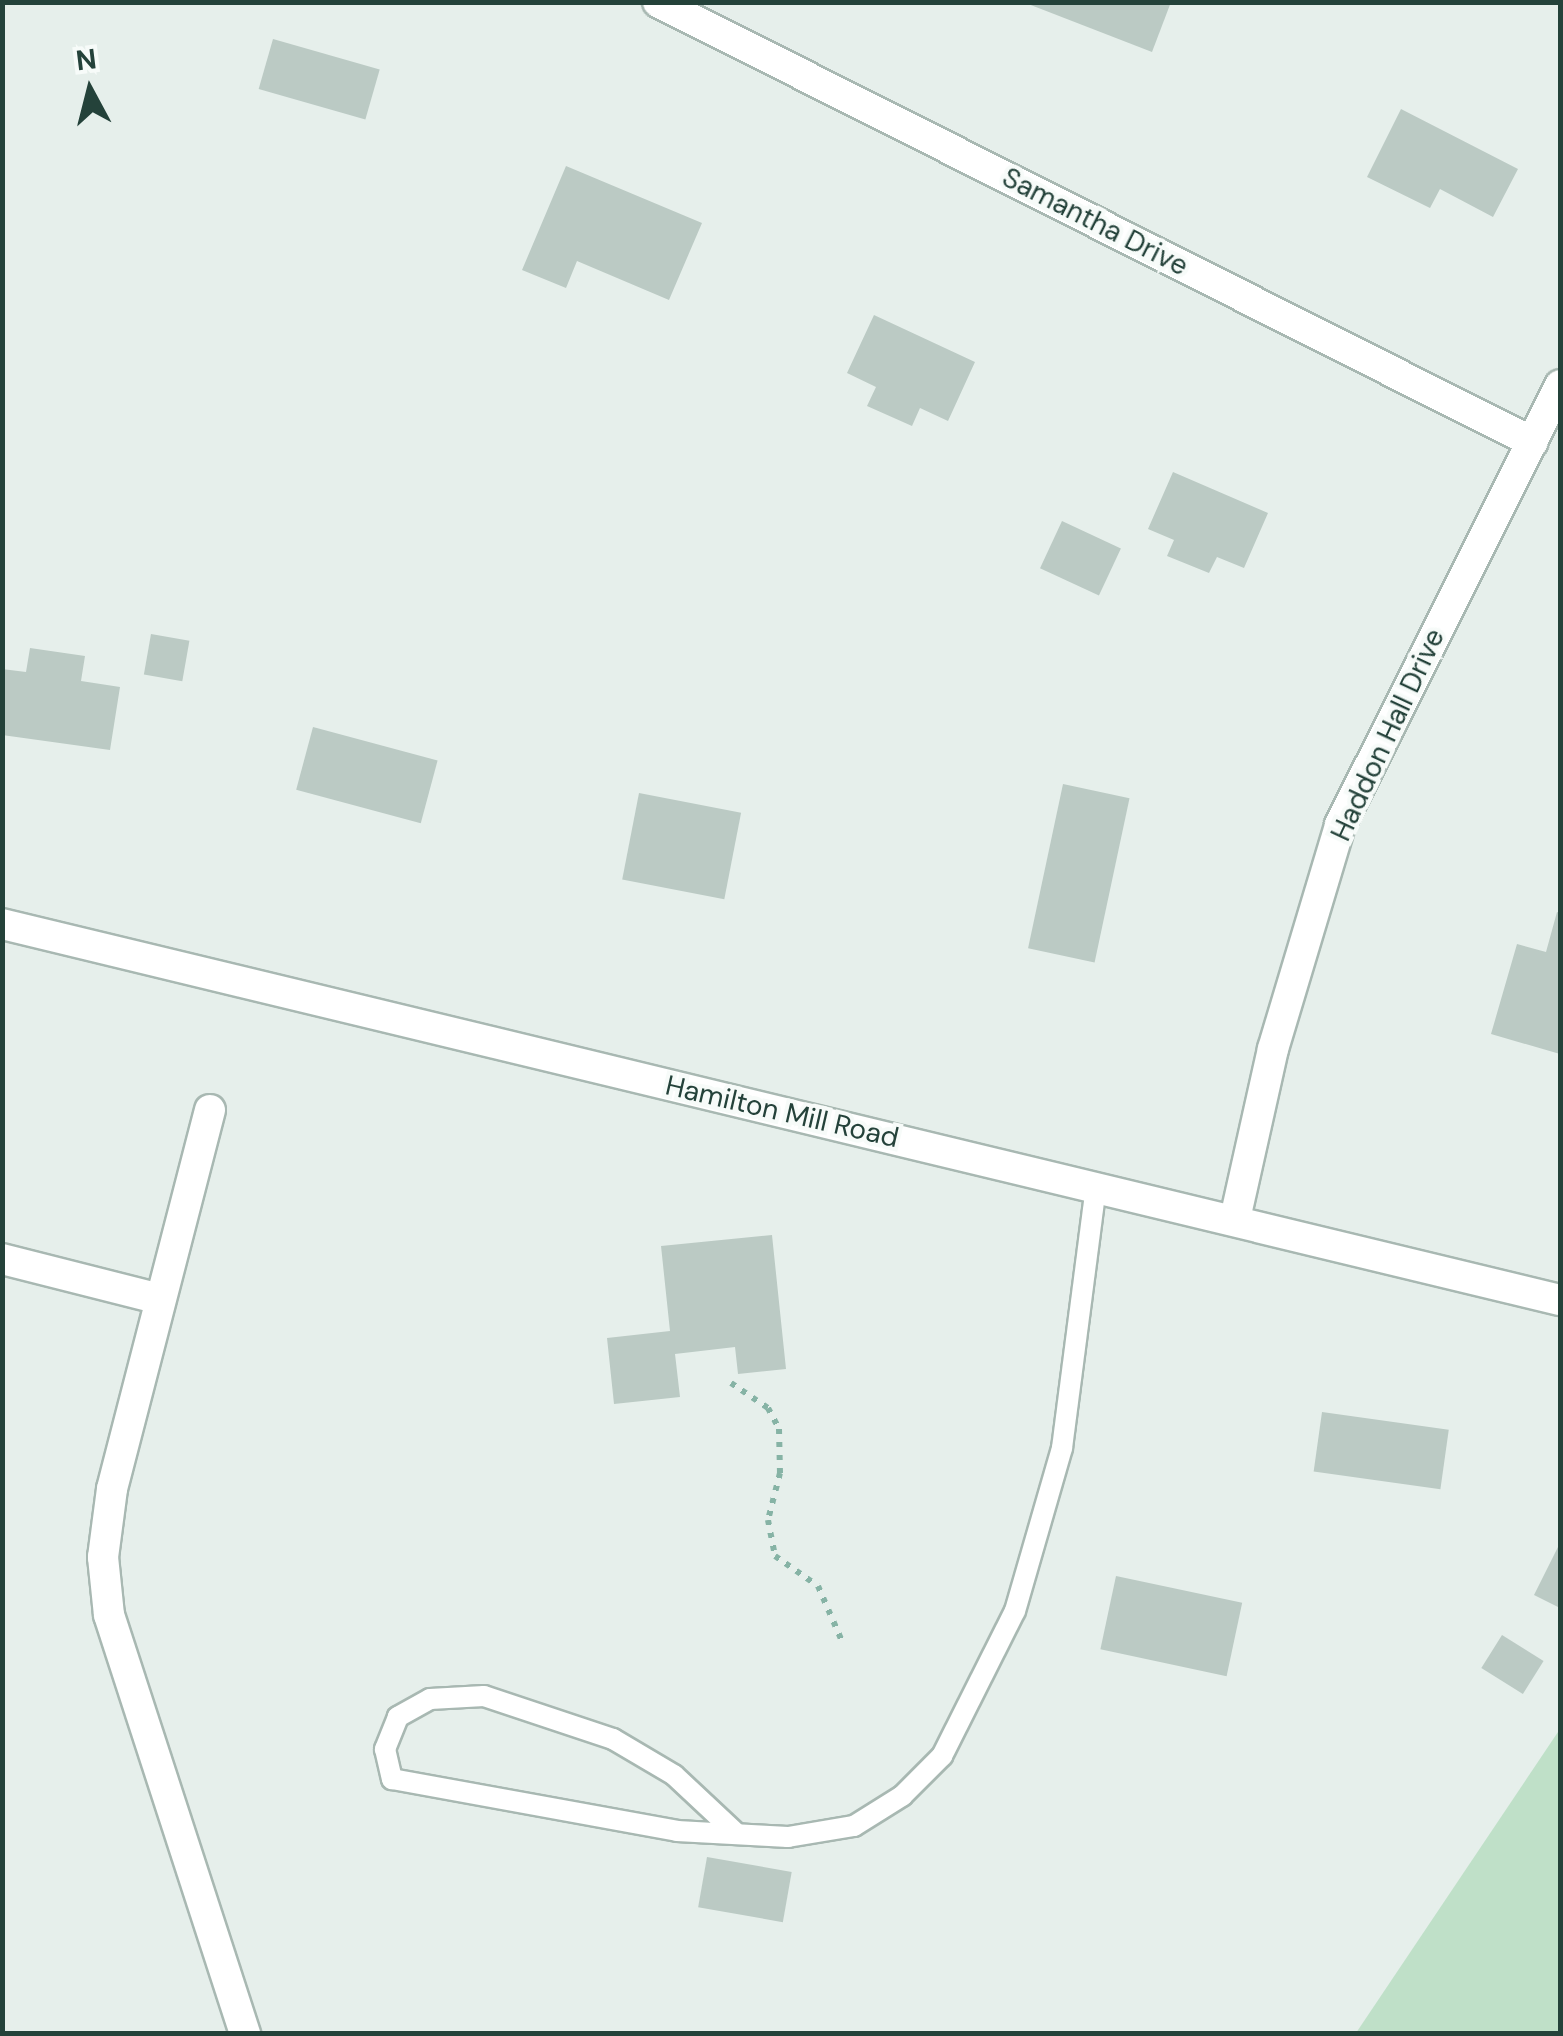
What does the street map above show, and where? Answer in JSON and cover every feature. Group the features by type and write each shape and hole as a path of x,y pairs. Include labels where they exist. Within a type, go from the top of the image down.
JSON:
{"street":[{"name":"Samantha Drive","path":"658,2 1532,442"},
{"name":"Haddon Hall Drive","path":"1235,1220 1273,1049 1340,825 1560,385"},
{"name":"Hamilton Mill Road","path":"2,924 1560,1300"},
{"path":"210,1110 112,1489 103,1556 109,1616 245,2034"},
{"path":"2,1258 160,1299"}],"lane":[{"path":"737,1834 674,1775 613,1739 484,1696 430,1699 398,1717 385,1749 392,1780 677,1831 788,1837 854,1826 902,1796 942,1756 1015,1612 1062,1448 1096,1187"}],"path":[{"path":"731,1384 768,1408 778,1428 780,1473 768,1520 775,1556 818,1586 841,1639"}],"green space":[{"path":"1560,1729 1560,2033 1356,2033"}],"building":[{"path":"1023,2 1171,2 1152,52"},
{"path":"273,39 380,70 365,120 259,89"},
{"path":"1401,109 1518,169 1493,217 1440,189 1430,208 1367,177"},
{"path":"566,166 702,223 669,300 577,261 566,288 522,270"},
{"path":"874,315 975,362 948,421 920,408 912,426 867,406 876,387 847,373"},
{"path":"1173,472 1268,513 1244,568 1217,557 1209,573 1167,556 1174,540 1148,529"},
{"path":"1062,521 1121,548 1099,596 1040,568"},
{"path":"151,634 189,641 182,681 144,674"},
{"path":"30,648 85,656 81,681 120,687 110,750 2,735 2,669 26,672"},
{"path":"313,727 438,760 421,823 296,790"},
{"path":"1063,784 1130,798 1095,962 1028,948"},
{"path":"639,793 741,813 724,899 622,879"},
{"path":"1557,912 1560,1054 1491,1034 1517,944 1546,952"},
{"path":"772,1235 786,1369 738,1374 735,1347 675,1354 680,1397 614,1404 607,1338 670,1331 661,1246"},
{"path":"1322,1412 1449,1430 1440,1489 1314,1471"},
{"path":"1560,1543 1560,1608 1534,1595"},
{"path":"1116,1576 1242,1603 1227,1676 1100,1649"},
{"path":"1502,1635 1544,1661 1523,1694 1481,1668"},
{"path":"707,1857 792,1872 783,1922 698,1907"}]}
